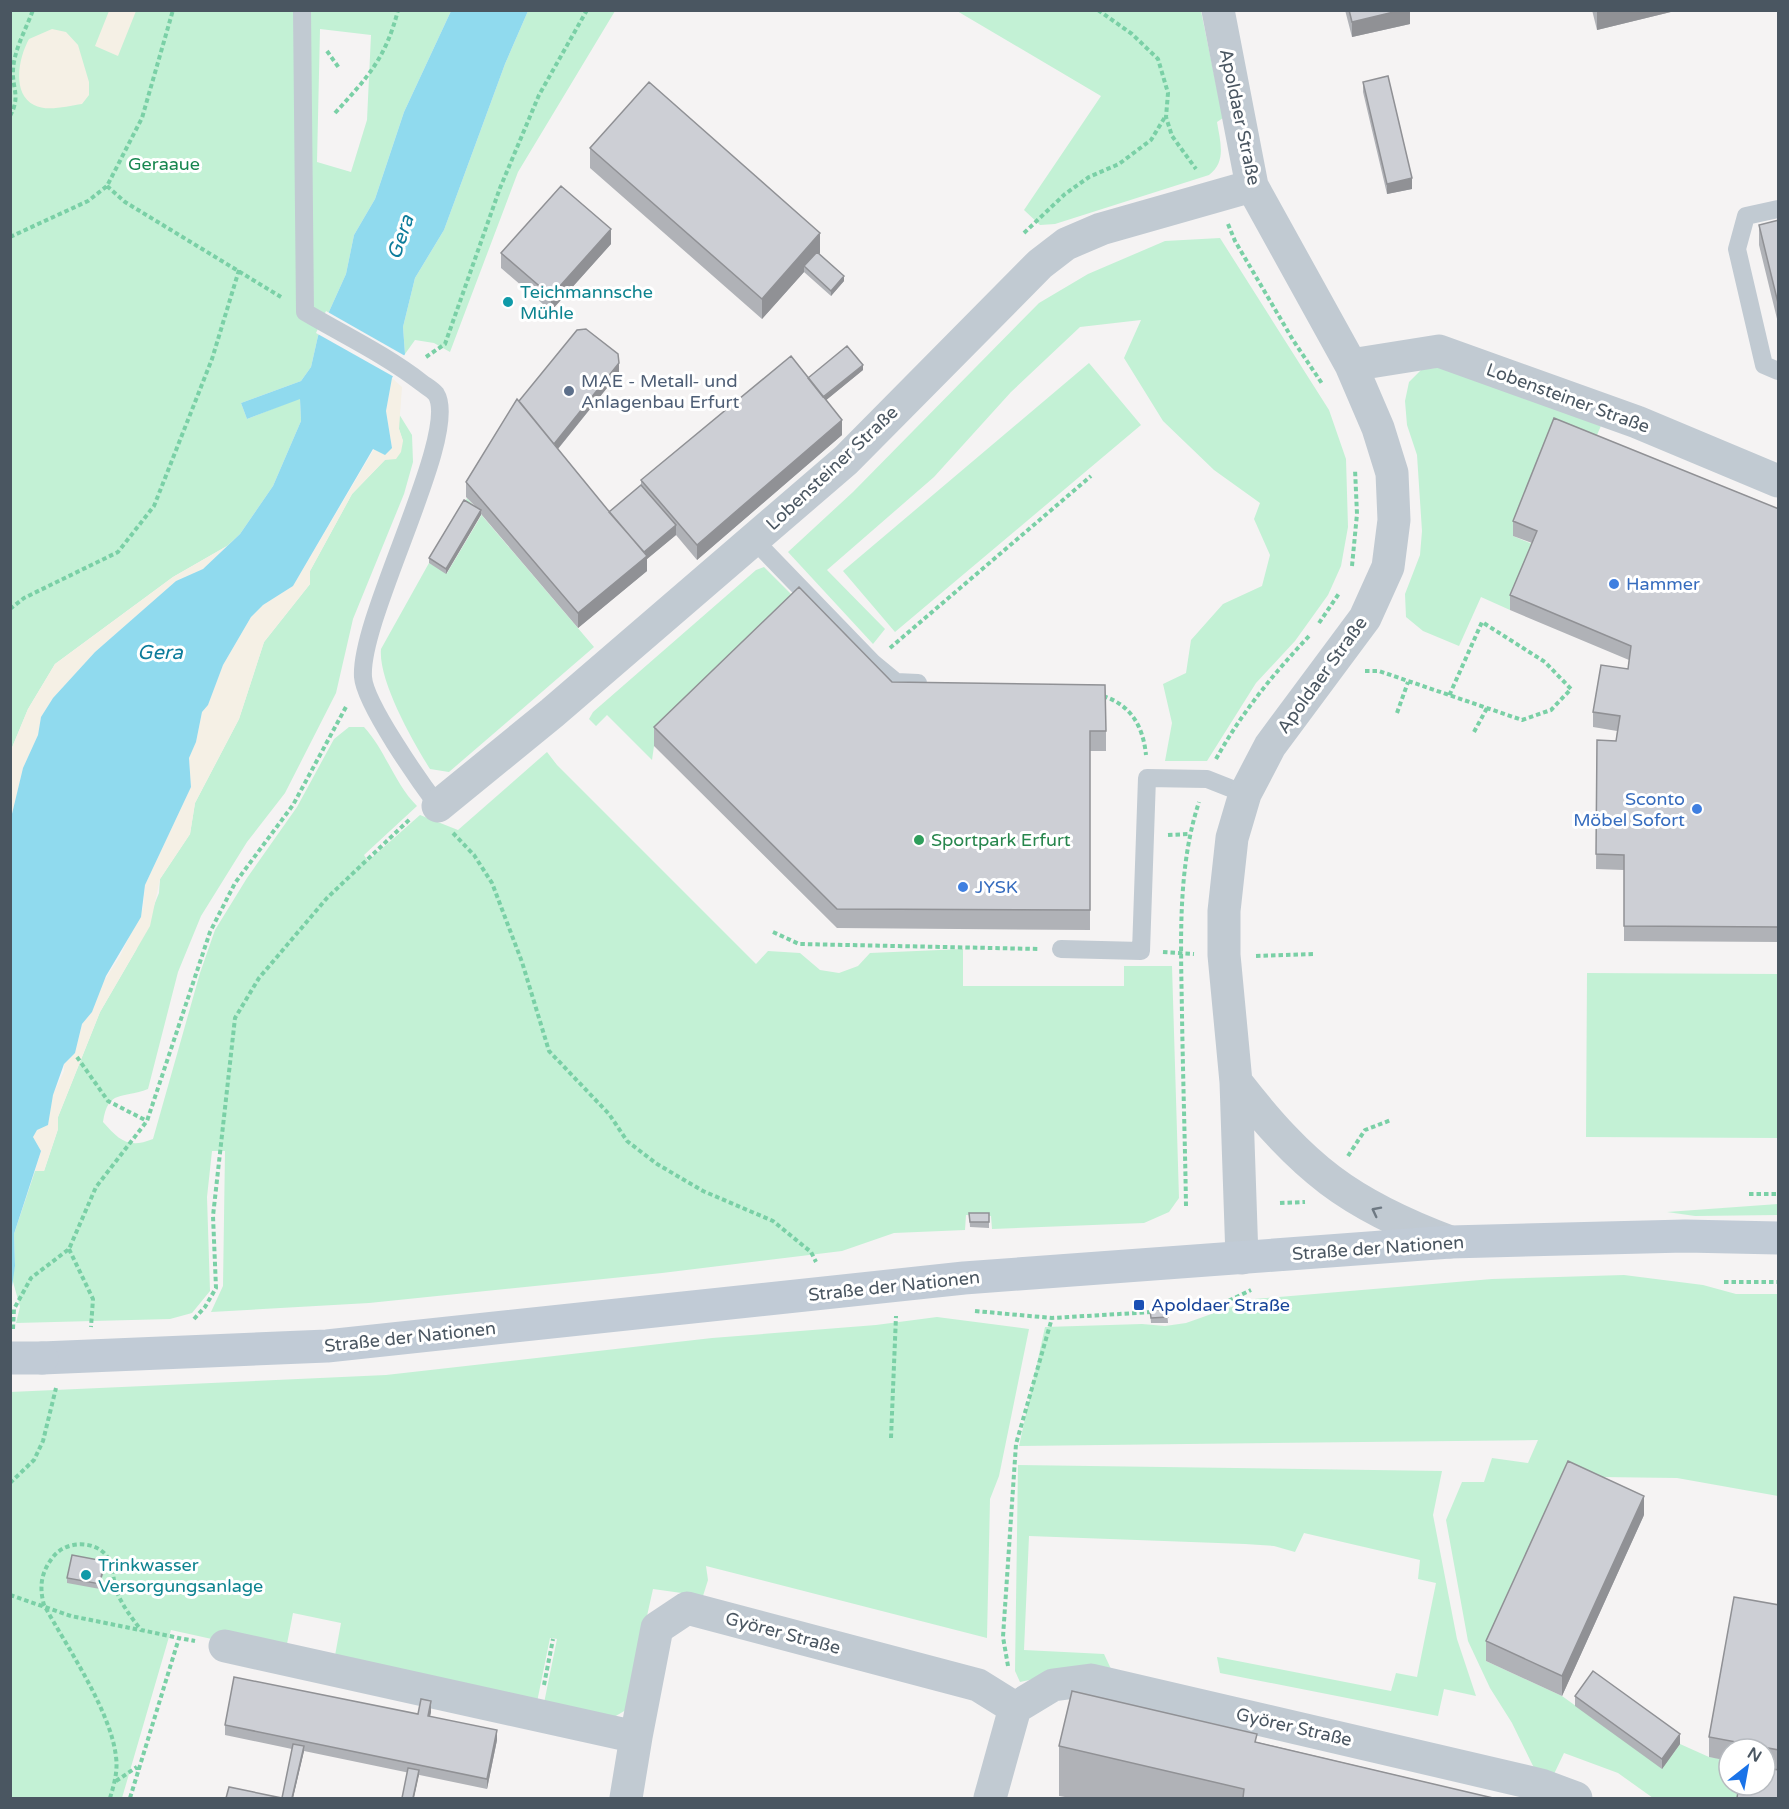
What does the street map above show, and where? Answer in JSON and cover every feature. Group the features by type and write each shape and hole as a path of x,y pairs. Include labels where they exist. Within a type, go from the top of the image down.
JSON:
{"main road":[{"name":"Straße der Nationen","path":"31,1353 327,1346 964,1278 1450,1242 1685,1236 1779,1238"}],"street":[{"name":"Apoldaer Straße","path":"1218,10 1252,186 1351,365 1378,428 1392,473 1394,520 1388,567 1365,618 1270,746 1245,794 1232,838 1224,911 1224,955 1236,1082 1242,1258"},
{"name":"Lobensteiner Straße","path":"442,816 846,460 1040,264 1066,244 1101,229 1252,186"},
{"name":"Lobensteiner Straße","path":"1351,365 1439,351 1636,422 1779,481"},
{"path":"1236,1082 1270,1125 1335,1186 1400,1224 1450,1242"},
{"name":"Györer Straße","path":"626,1798 657,1628 687,1608 978,1684 1015,1708 1053,1685 1092,1680 1541,1785 1576,1798"},
{"path":"225,1646 636,1737"},
{"path":"990,1798 1015,1708"}],"lane":[{"path":"302,10 311,315 406,370 436,394 440,411 417,504 373,619 363,679 387,728 442,816"},
{"path":"1779,208 1746,216 1737,249 1764,365 1779,371"},
{"path":"754,540 873,663 896,682 942,685"},
{"path":"1061,949 1141,951 1147,778 1207,779 1245,794"}],"path":[{"path":"10,116 15,107 17,90 13,70 33,10"},
{"path":"10,237 88,201 107,186 142,118 173,10"},
{"path":"335,113 370,74 391,40 398,10"},
{"path":"445,344 500,188 539,95 587,10"},
{"path":"1098,10 1132,34 1158,59 1168,93 1166,117 1172,136 1198,172"},
{"path":"327,40 327,51 339,68"},
{"path":"1024,233 1065,194 1089,177 1119,164 1151,140 1166,117"},
{"path":"107,186 125,202 311,315"},
{"path":"1225,214 1235,241 1293,340 1328,394"},
{"path":"10,609 24,598 118,552 154,506 212,359 239,270"},
{"path":"1348,575 1352,566 1357,524 1355,467"},
{"path":"873,663 1091,476"},
{"path":"1186,1206 1181,953 1189,834 1207,779 1236,722 1284,661 1311,635 1344,583"},
{"path":"1364,670 1379,671 1449,696 1522,720 1551,710 1571,689 1545,662 1482,622 1449,696"},
{"path":"10,1483 34,1460 44,1441 55,1400 31,1353 14,1309 32,1278 69,1249 96,1187 147,1121 210,932 235,884 293,805 363,679"},
{"path":"1397,713 1407,681"},
{"path":"1098,694 1119,701 1139,724 1147,778"},
{"path":"1474,732 1487,708"},
{"path":"192,1320 206,1307 216,1288 213,1216 235,1018 259,978 327,898 420,810 442,816 474,855 492,883 522,962 549,1051 609,1114 627,1141 657,1164 704,1191 773,1221 810,1252 816,1262"},
{"path":"773,932 798,944 1061,949"},
{"path":"77,1057 108,1101 147,1121"},
{"path":"1343,1162 1365,1130 1391,1120"},
{"path":"1749,1194 1779,1194"},
{"path":"69,1249 93,1299 91,1330"},
{"path":"1724,1282 1779,1282"},
{"path":"973,1311 1052,1318 1215,1308 1256,1288"},
{"path":"891,1438 896,1312"},
{"path":"1015,1708 1003,1637 1016,1444 1052,1318"},
{"path":"110,1798 115,1782 116,1758 111,1732 44,1605 41,1581 46,1566 57,1551 73,1544 93,1546 106,1555 124,1608 141,1630"},
{"path":"10,1595 71,1616 225,1646"},
{"path":"130,1798 179,1638"},
{"path":"538,1714 553,1639"},
{"path":"115,1782 138,1767"}],"green space":[{"name":"Geraaue","path":"10,11 451,11 404,112 375,199 354,235 346,274 318,336 311,367 301,381 241,403 247,419 300,398 301,421 273,486 240,534 227,546 173,577 55,664 28,709 11,750","holes":["320,29 371,35 367,120 351,172 317,162"]},
{"path":"528,11 615,11 518,172 450,352 434,343 415,340 405,354 403,327 415,278 444,230 505,64"},
{"path":"957,11 1201,11 1223,118 1217,122 1221,151 1215,170 1209,175 1055,224 1040,225 1024,210 1101,96"},
{"path":"1220,238 1329,410 1346,459 1348,527 1341,566 1328,595 1295,641 1256,683 1207,761 1165,761 1172,723 1163,684 1186,673 1191,640 1223,604 1262,586 1270,555 1254,519 1260,503 1214,470 1163,421 1124,358 1141,320 1080,327 1011,392 934,477 827,570 885,629 873,644 788,552 853,492 1039,303 1088,274 1165,241"},
{"path":"1089,363 1141,425 895,632 843,571"},
{"path":"1450,367 1603,421 1591,449 1513,536 1537,546 1510,610 1481,597 1459,646 1423,631 1406,617 1405,594 1420,555 1422,531 1417,455 1407,425 1405,401 1409,382 1422,369"},
{"path":"399,414 412,435 413,462 404,494 353,619 336,693 285,793 247,842 201,916 178,972 148,1089 113,1100 108,1104 103,1122 119,1138 130,1143 153,1139 200,973 215,930 247,878 297,807 334,739 349,727 364,727 372,736 402,787 417,806 364,855 368,861 420,815 458,830 547,752 557,765 756,964 768,951 800,953 820,970 839,973 858,966 870,953 963,949 963,986 1124,986 1124,966 1172,966 1179,1198 1169,1212 1144,1223 992,1229 991,1216 966,1215 965,1230 894,1233 842,1251 662,1273 369,1303 211,1312 223,1286 225,1151 212,1151 207,1197 210,1291 192,1313 170,1319 16,1323 20,1307 12,1278 15,1266 14,1234 35,1171 44,1171 58,1129 58,1117 100,1012 136,950 159,893 160,879 190,834 195,803 239,719 264,642 310,584 310,571 352,494 403,441 399,429"},
{"path":"467,498 594,647 449,772 430,769 415,743 398,710 385,677 381,649 429,563 447,573 481,516 464,505"},
{"path":"764,567 801,604 654,746 652,760 607,715 596,726 589,719 593,712 756,570"},
{"path":"1587,973 1778,974 1778,1138 1586,1137"},
{"path":"1778,1204 1778,1215 1695,1216 1667,1212"},
{"path":"1624,1275 1703,1285 1736,1294 1778,1294 1778,1496 1677,1478 1601,1477 1486,1661 1562,1696 1662,1768 1680,1744 1717,1758 1717,1797 1738,1798 1653,1798 1618,1773 1564,1753 1554,1774 1534,1768 1512,1723 1490,1688 1468,1641 1446,1520 1462,1482 1484,1482 1492,1458 1528,1463 1538,1440 1019,1446 1045,1327 1142,1324 1165,1326 1186,1323 1254,1299 1492,1279"},
{"path":"937,1317 1029,1329 999,1476 990,1499 987,1638 706,1566 708,1580 703,1596 653,1589 626,1710 609,1720 543,1708 557,1639 550,1638 536,1707 334,1661 341,1623 293,1613 286,1649 230,1643 171,1630 122,1798 11,1798 10,1392 386,1375 712,1338 876,1325"},
{"path":"1018,1465 1442,1471 1433,1515 1457,1639 1476,1696 1444,1689 1438,1716 1220,1673 1217,1657 1391,1691 1396,1673 1417,1677 1436,1583 1418,1579 1420,1560 1304,1533 1295,1552 1274,1546 1245,1544 1029,1536 1024,1650 1104,1654 1111,1669 1057,1674 1020,1682 1015,1671"}],"sand":[{"path":"109,11 136,11 118,56 95,46"},
{"path":"52,29 66,32 78,45 89,82 89,95 82,104 57,108 39,107 27,99 22,92 19,74 25,47 29,39"},
{"path":"392,378 402,387 399,429 403,441 401,452 396,459 385,460 352,494 310,571 310,584 264,642 239,719 195,803 190,834 160,879 150,926 100,1012 58,1117 58,1129 44,1171 35,1171 41,1151 33,1137 64,1071 64,1064 75,1053 82,1024 92,1012 102,984 120,956 143,908 145,885 191,787 189,758 196,742 202,712 208,705 223,665 251,617 263,605 293,586 374,449 392,448 386,411"},
{"path":"227,546 203,569 176,581 95,652 53,698 41,717 38,735 23,768 11,818 11,750 28,709 55,664 173,577"}],"water":[{"name":"Gera","path":"451,11 528,11 505,64 444,230 415,278 403,327 405,354 392,378 386,411 392,448 385,455 373,449 293,586 263,605 251,617 223,665 208,705 202,712 196,742 189,758 191,787 145,885 141,917 106,976 92,1012 82,1024 75,1053 64,1064 53,1095 48,1125 37,1130 33,1137 41,1151 14,1234 15,1266 11,1294 11,818 23,768 38,735 41,717 53,698 95,652 176,581 203,569 240,534 273,486 301,421 300,399 247,419 241,403 301,381 311,367 318,336 346,274 354,235 375,199 404,112"}],"pier":[{"path":"326,311 407,357 396,378 316,333"}],"building":[{"path":"1349,10 1402,10 1352,22"},
{"path":"1388,76 1412,178 1387,184 1363,82"},
{"path":"649,82 820,233 762,299 590,148"},
{"path":"561,186 611,229 551,296 501,253"},
{"path":"1779,220 1779,307 1759,225"},
{"path":"817,252 844,276 831,291 804,266"},
{"path":"586,329 618,354 619,363 554,444 519,401 577,330"},
{"path":"847,346 863,365 823,397 808,378"},
{"path":"791,356 842,420 697,545 641,480"},
{"path":"517,399 647,556 578,613 466,482"},
{"path":"1554,418 1779,509 1779,927 1624,926 1624,855 1596,854 1597,740 1616,741 1620,716 1593,712 1601,665 1628,669 1631,646 1510,595 1537,531 1513,521"},
{"path":"641,485 676,525 644,552 609,512"},
{"path":"464,500 481,510 446,569 429,558"},
{"name":"Sportpark Erfurt","path":"799,587 892,682 1105,685 1106,731 1090,731 1090,910 837,909 654,727"},
{"path":"969,1213 989,1213 989,1222 970,1222"},
{"path":"1150,1310 1167,1310 1168,1317 1151,1318"},
{"path":"1568,1461 1644,1496 1562,1676 1486,1641"},
{"name":"Trinkwasser Versorgungsanlage","path":"72,1555 104,1561 100,1584 67,1578"},
{"path":"1734,1597 1779,1605 1779,1750 1777,1750 1777,1737 1709,1737"},
{"path":"1593,1671 1680,1734 1662,1759 1575,1696"},
{"path":"234,1677 418,1714 421,1699 431,1701 428,1716 497,1730 487,1779 225,1725"},
{"path":"1072,1691 1257,1734 1255,1742 1493,1798 1243,1798 1244,1789 1059,1746"},
{"path":"293,1744 304,1746 292,1798 282,1798"},
{"path":"408,1768 419,1770 413,1798 402,1798"},
{"path":"1777,1770 1779,1770 1779,1798 1737,1798 1777,1797"},
{"path":"229,1787 282,1798 226,1798"}],"place":[{"name":"Teichmannsche Mühle","path":"508,302"},
{"name":"MAE - Metall- und Anlagenbau Erfurt","path":"569,391"},
{"name":"Hammer","path":"1614,584"},
{"name":"Sconto Möbel Sofort","path":"1697,809"},
{"name":"Sportpark Erfurt","path":"919,840"},
{"name":"JYSK","path":"963,887"},
{"name":"Apoldaer Straße","path":"1139,1305"},
{"name":"Trinkwasser Versorgungsanlage","path":"86,1575"}]}
